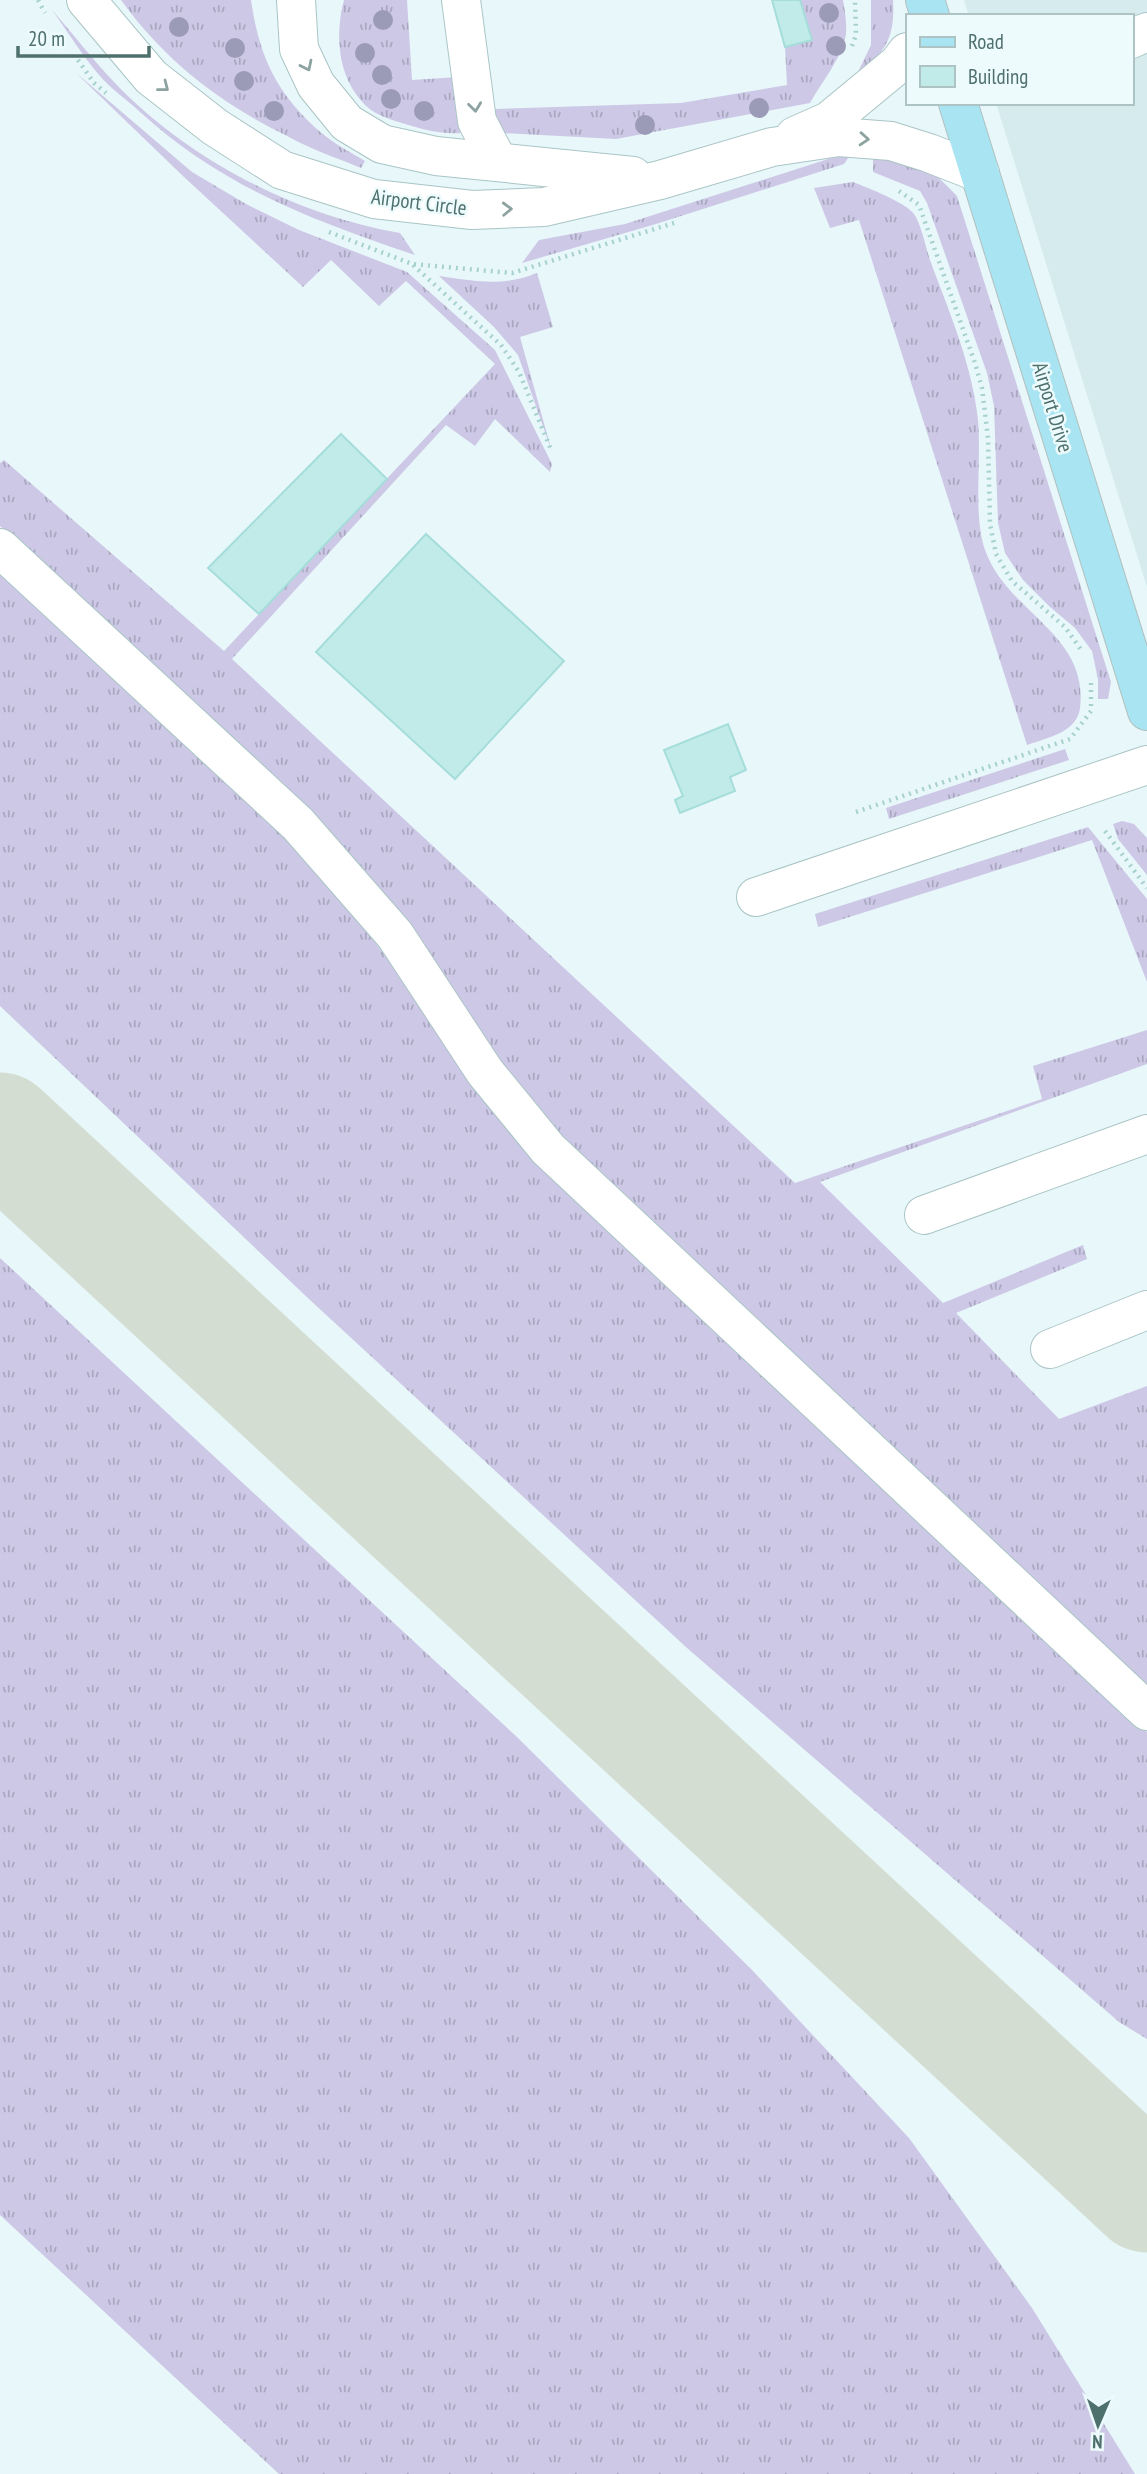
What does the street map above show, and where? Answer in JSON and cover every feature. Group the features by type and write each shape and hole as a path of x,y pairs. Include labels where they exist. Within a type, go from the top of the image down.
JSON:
{"main road":[{"name":"Airport Drive","path":"959,105 1147,711"}],"street":[{"name":"Airport Circle","path":"86,0 151,77 215,127 282,170 374,199 472,210 544,207 660,180 772,147 830,121 898,64 906,53"},
{"path":"296,0 299,48 316,85 347,123 382,144 436,156 660,180"},
{"path":"461,0 477,121 498,162"},
{"name":"Airport Circle","path":"772,147 839,137 891,141 979,173"},
{"path":"698,142 772,147"},
{"path":"0,548 298,824 395,935 485,1072 548,1149 1147,1711"},
{"path":"756,897 1147,765"},
{"path":"924,1215 1147,1134"},
{"path":"1050,1349 1147,1310"}],"path":[{"path":"848,58 856,35 855,0"},
{"path":"892,188 903,192 919,205 975,363 982,388 988,438 990,524 996,554 1012,581 1065,627 1083,652 1086,661"},
{"path":"412,264 501,345 519,372 552,452"},
{"path":"856,812 1070,739 1091,711 1091,679 1088,670"},
{"path":"1105,831 1147,888"}],"shaded area":[{"path":"964,0 1147,0 1147,587 997,105 1133,105 1133,14 968,14"}],"green space":[{"path":"121,0 251,0 259,39 281,88 319,131 365,161 361,168 296,141 217,95 175,61"},
{"path":"344,0 407,0 412,80 459,77 463,126 460,133 430,131 391,119 371,110 360,99 351,87 341,59 339,29"},
{"path":"800,0 843,0 846,20 846,35 842,48 810,103 616,139 501,133 483,80 491,78 495,109 681,103 787,85 785,47 811,39"},
{"path":"871,0 893,0 892,24 882,50 858,72 871,45"},
{"path":"52,10 115,83 144,111 210,160 283,198 322,213 400,233 415,255 303,214 202,160 170,138 103,80"},
{"path":"75,72 192,172 246,204 299,230 407,272 495,350 552,464 550,472 495,419 475,446 446,425 232,659 795,1183 1042,1099 1033,1066 1147,1030 1147,1064 820,1182 943,1303 1083,1245 1087,1259 956,1313 1059,1419 1147,1386 1147,1688 553,1132 426,957 184,695 0,526 0,463 4,460 224,651 495,364 406,281 379,306 331,260 303,287"},
{"path":"853,151 844,164 656,224 522,263 539,240 625,224"},
{"path":"873,154 918,163 957,196 1111,682 1108,699 1098,699 1098,679 1092,651 1075,628 1023,580 1005,553 998,523 994,406 987,373 927,203 920,191 873,172"},
{"path":"853,182 903,205 917,218 958,334 974,392 979,428 979,518 985,550 1010,591 1060,642 1072,661 1079,682 1080,708 1073,723 1060,733 1027,745 859,220 830,228 814,188"},
{"path":"537,273 553,327 520,337 552,452 518,355 494,327 439,276 500,281"},
{"path":"0,570 311,857 387,958 916,1518 1147,1732 1147,2039 1119,2022 687,1648 310,1300 0,1006"},
{"path":"1065,749 1069,760 889,819 886,808"},
{"path":"1122,821 1134,824 1147,838 1147,875 1118,839 1113,824"},
{"path":"1088,827 1147,899 1147,982 1092,840 818,927 815,914"},
{"path":"0,1258 518,1738 752,1970 909,2138 1032,2308 1135,2474 279,2474 0,2215"}],"building":[{"path":"772,0 800,0 812,40 785,47"},
{"path":"341,434 387,479 259,614 208,568"},
{"path":"426,534 564,661 455,779 316,652"},
{"path":"728,724 746,770 730,777 735,791 680,813 675,800 683,796 664,750"}],"taxiway":[{"path":"0,1131 1147,2194"}]}
